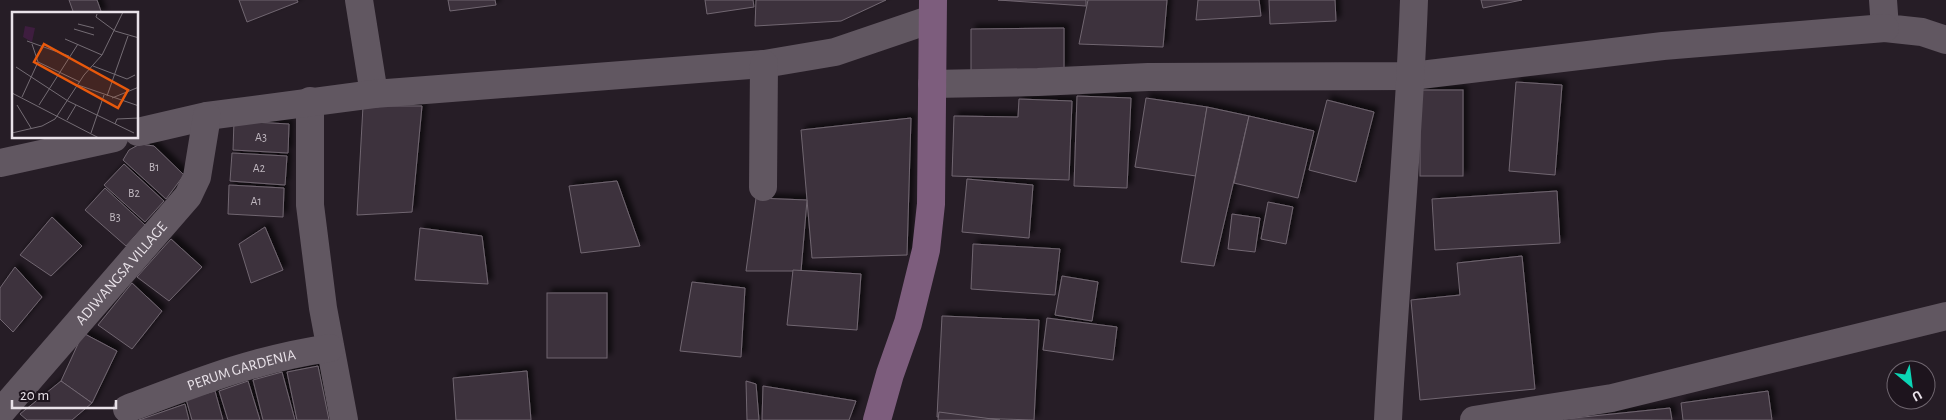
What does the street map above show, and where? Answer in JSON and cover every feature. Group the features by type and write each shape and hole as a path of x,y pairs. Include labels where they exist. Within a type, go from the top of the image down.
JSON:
{"street":[{"path":"359,0 374,94"},
{"path":"1388,420 1398,241 1412,76 1414,0"},
{"path":"1883,0 1885,28"},
{"path":"139,132 207,116 374,94 764,64 835,52 933,10 931,204 926,250 910,316 878,420"},
{"path":"932,84 1148,77 1412,76 1663,46 1885,28 1922,32 1946,40"},
{"path":"764,64 764,187"},
{"path":"310,101 310,205 323,308 344,420"},
{"name":"ADIWANGSA VILLAGE","path":"0,413 188,196 198,177 207,116"},
{"path":"0,163 109,139"},
{"path":"1474,420 1612,398 1946,316"},
{"name":"PERUM GARDENIA","path":"127,409 239,367 330,348"}],"building":[{"path":"69,0 97,0 101,12 73,12"},
{"path":"239,0 297,0 298,2 247,22"},
{"path":"448,0 495,0 496,5 450,11"},
{"path":"705,0 753,0 754,7 707,14"},
{"path":"756,0 886,0 841,21 755,26"},
{"path":"998,0 1086,0 1086,6"},
{"path":"1088,0 1167,0 1163,47 1079,44"},
{"path":"1198,0 1259,0 1261,16 1196,20"},
{"path":"1269,0 1335,0 1336,21 1270,24"},
{"path":"1481,0 1522,0 1483,8"},
{"path":"1064,28 1064,70 971,71 971,29"},
{"path":"1516,82 1562,85 1555,175 1509,171"},
{"path":"1420,90 1463,90 1463,176 1420,176"},
{"path":"1077,96 1131,98 1127,188 1074,186"},
{"path":"1146,98 1207,107 1196,176 1135,167"},
{"path":"1019,99 1072,101 1069,180 952,176 954,116 1018,117"},
{"path":"1327,100 1374,112 1356,182 1309,170"},
{"path":"363,106 422,106 412,212 357,215"},
{"path":"1207,107 1249,116 1214,266 1181,262"},
{"path":"1249,116 1314,131 1298,198 1234,183"},
{"path":"911,118 907,255 812,258 801,130"},
{"path":"234,121 289,124 288,153 233,150"},
{"path":"140,144 154,146 184,175 166,199 123,160 129,150"},
{"path":"232,153 287,156 285,185 230,181"},
{"path":"124,164 164,201 145,222 104,185"},
{"path":"967,179 1033,185 1029,238 962,232"},
{"path":"617,181 640,246 581,253 569,186"},
{"path":"229,185 284,188 283,217 228,214"},
{"path":"105,188 145,225 126,246 85,210"},
{"path":"1557,191 1560,243 1435,250 1432,199"},
{"path":"756,198 807,200 801,271 746,271"},
{"path":"1268,202 1293,207 1286,244 1261,239"},
{"path":"1232,214 1260,218 1255,252 1228,249"},
{"path":"52,217 82,246 51,276 20,255"},
{"path":"265,227 283,270 251,283 239,244"},
{"path":"420,228 482,236 488,284 415,280"},
{"path":"171,239 202,267 169,301 137,277"},
{"path":"973,244 1060,249 1055,295 971,289"},
{"path":"1522,256 1535,389 1420,400 1411,300 1460,295 1457,263"},
{"path":"15,267 42,297 13,332 0,319 0,288"},
{"path":"793,270 861,274 857,330 787,325"},
{"path":"1062,276 1098,282 1092,321 1055,315"},
{"path":"692,282 745,288 741,357 680,351"},
{"path":"132,283 162,311 132,349 98,325"},
{"path":"547,293 607,293 607,358 547,358"},
{"path":"942,316 1039,320 1034,420 937,417"},
{"path":"1047,318 1117,327 1113,360 1043,350"},
{"path":"83,333 117,351 92,403 61,381"},
{"path":"318,366 329,420 297,420 287,372"},
{"path":"527,371 531,420 456,420 453,378"},
{"path":"282,372 295,420 263,420 253,380"},
{"path":"61,381 92,403 72,420 27,420 20,414"},
{"path":"248,381 260,420 228,420 219,391"},
{"path":"746,381 756,384 759,420 747,420"},
{"path":"763,386 856,401 849,420 762,420"},
{"path":"215,391 223,420 192,420 186,399"},
{"path":"1768,391 1772,420 1683,420 1681,403"},
{"path":"185,404 189,420 139,420"},
{"path":"1670,408 1672,420 1564,419"},
{"path":"939,412 1000,420 938,420"}]}
